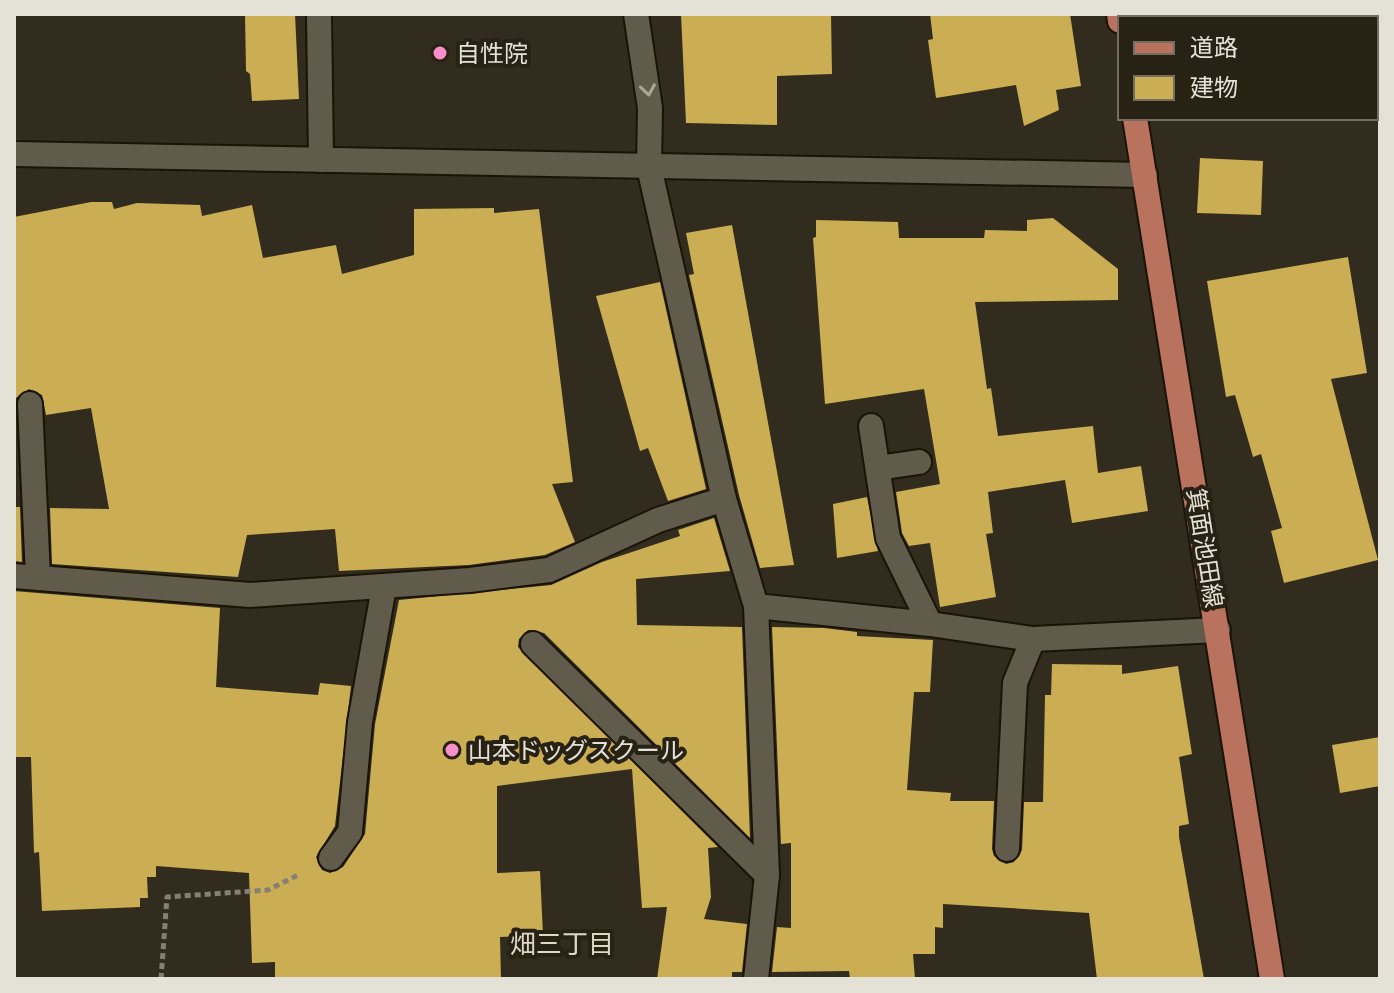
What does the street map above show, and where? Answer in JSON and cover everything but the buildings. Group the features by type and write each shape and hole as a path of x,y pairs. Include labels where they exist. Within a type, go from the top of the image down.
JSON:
{"main road":[{"name":"箕面池田線","path":"1135,120 1272,979"}],"street":[{"path":"319,14 321,160"},
{"path":"636,14 650,108 649,167 724,499 756,606 767,875 756,979"},
{"path":"14,154 1145,175"},
{"path":"30,404 26,576 250,595 384,587 549,570 658,520 724,499"},
{"path":"871,426 888,538 930,624"},
{"path":"878,468 919,462"},
{"path":"331,858 350,832 360,722 384,587"},
{"path":"756,606 930,624 1033,639 1218,630"},
{"path":"1007,849 1015,683 1033,639"},
{"path":"533,644 767,875"}],"path":[{"path":"161,979 167,897 268,890 331,858"}],"place":[{"name":"自性院","path":"440,53"},
{"name":"山本ドッグスクール","path":"452,750"}],"district":[{"name":"畑三丁目","path":"562,943"}]}
